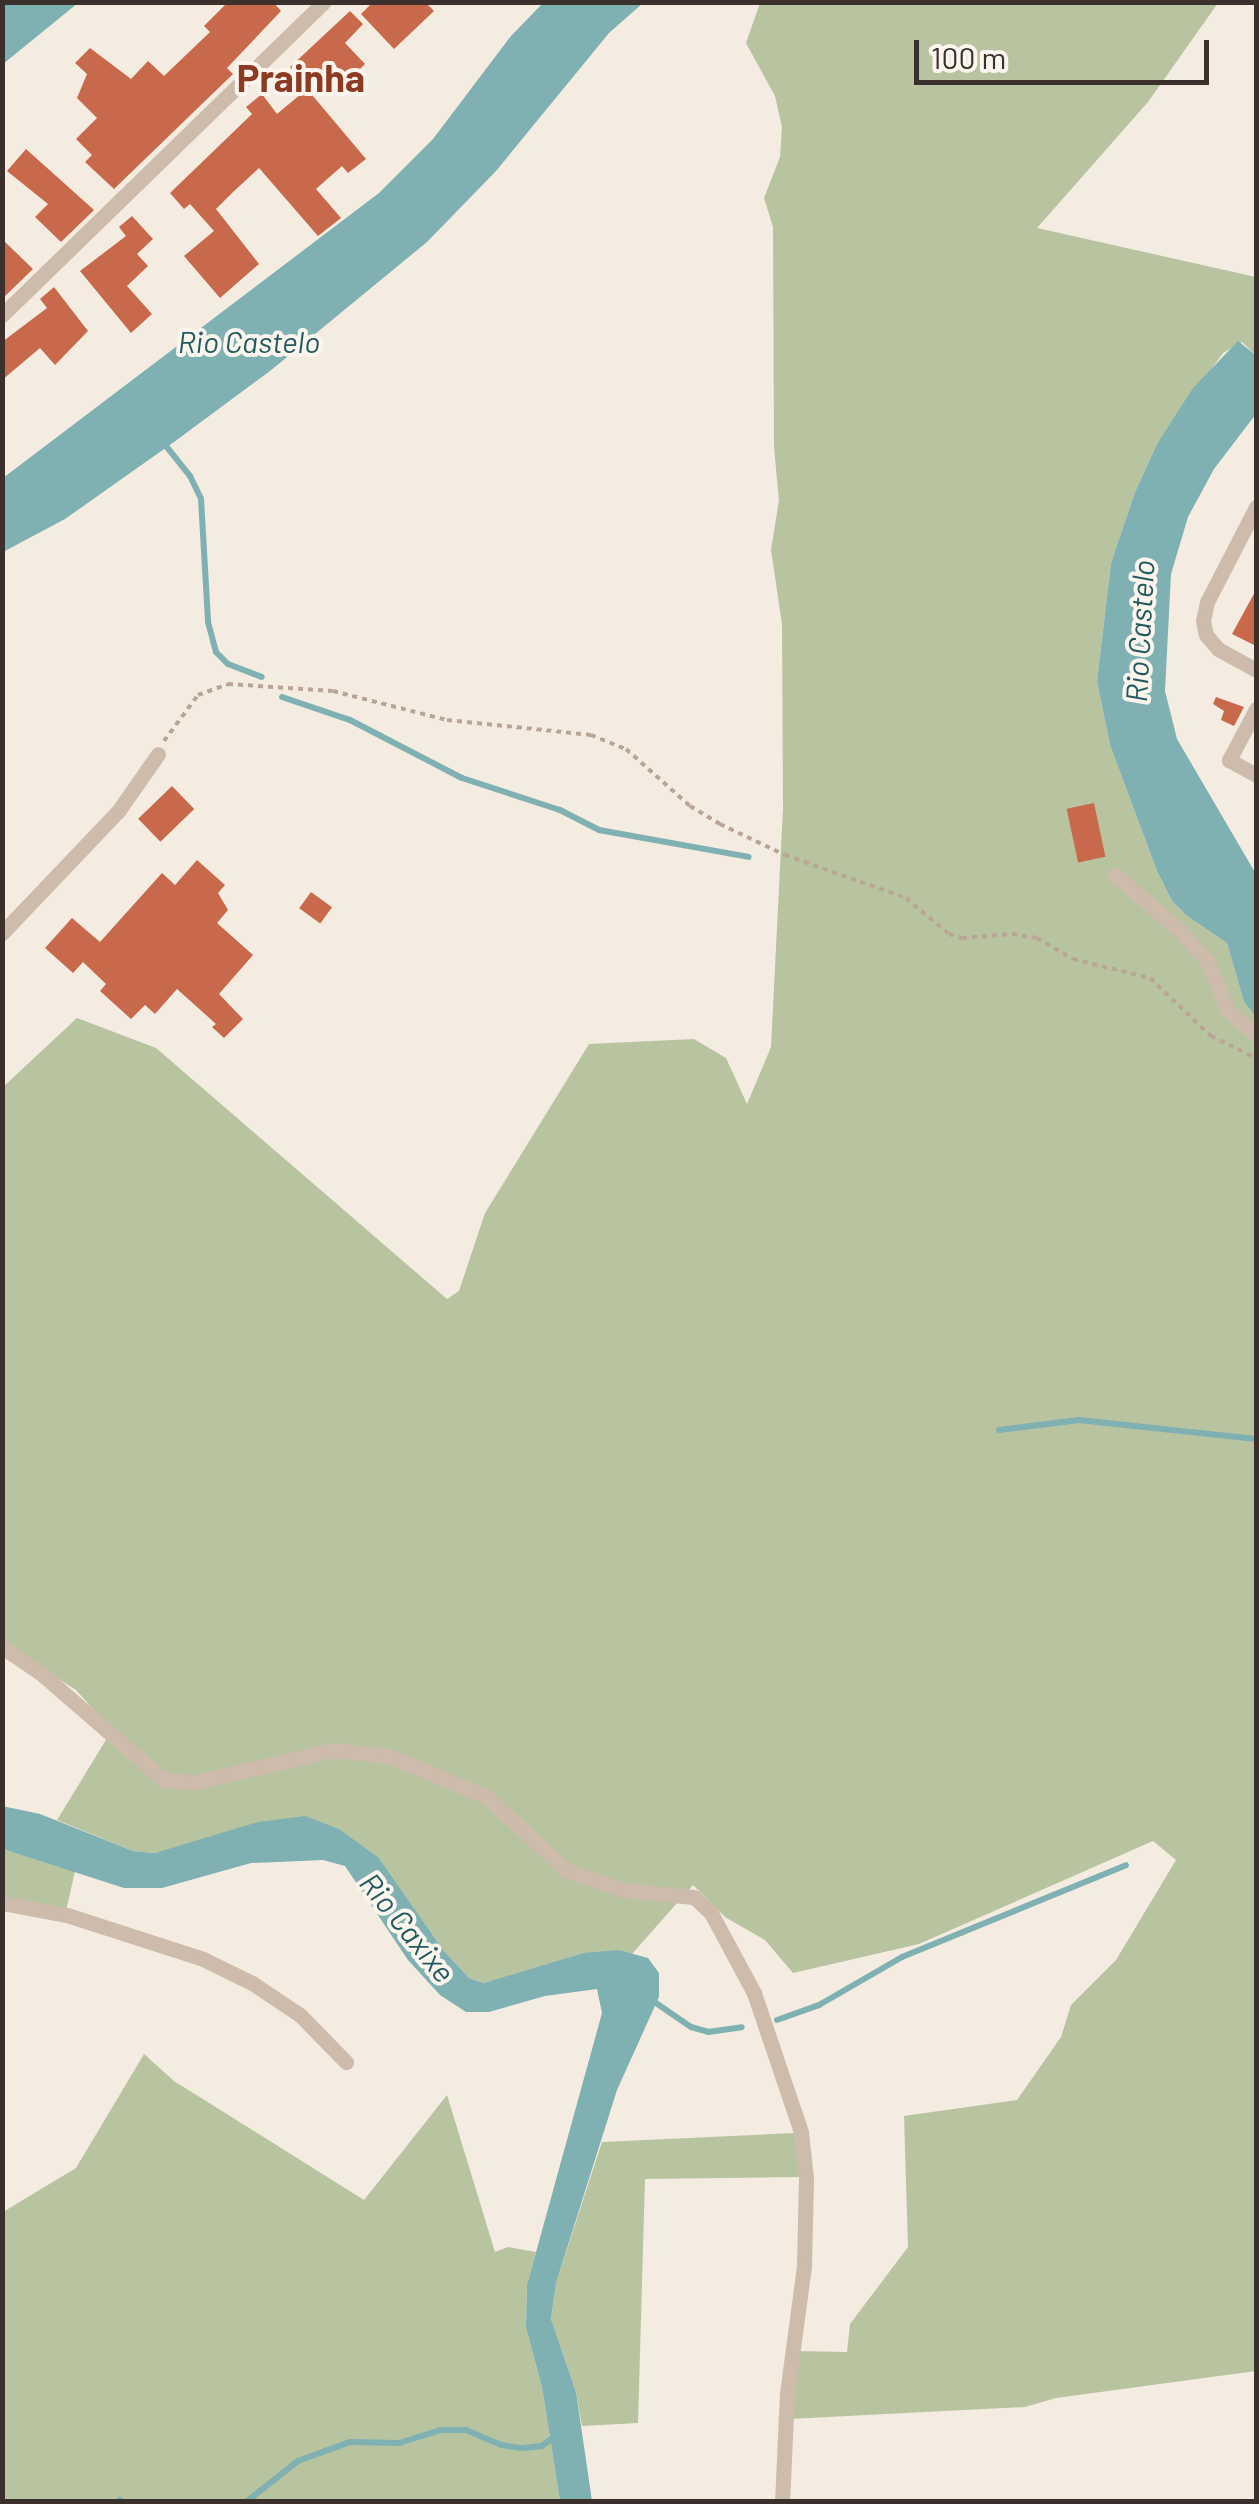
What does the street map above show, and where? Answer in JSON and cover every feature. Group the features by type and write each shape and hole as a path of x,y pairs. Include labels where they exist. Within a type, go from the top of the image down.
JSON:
{"street":[{"path":"2,315 324,2"},
{"path":"1256,507 1207,602 1203,622 1206,635 1218,649 1256,670"},
{"path":"1241,536 1256,544"},
{"path":"1256,709 1229,760 1256,774"},
{"path":"2,933 118,810 158,754"},
{"path":"1115,876 1178,929 1208,962 1227,1009 1256,1035"},
{"path":"2,1648 43,1675 164,1780 195,1782 334,1750 389,1756 487,1798 567,1871 623,1890 694,1897 711,1913 754,1993 801,2132 806,2178 804,2266 787,2392 782,2502"},
{"path":"2,1904 68,1915 203,1959 252,1983 300,2015 346,2062"}],"path":[{"path":"158,754 185,706 207,690 228,684 333,690 446,720 591,735 626,749 690,806 720,824 786,854 906,898 950,934 1038,938 1073,959 1150,978 1170,991 1211,1036 1256,1058"}],"green space":[{"path":"760,3 1218,3 1148,102 1037,228 1256,277 1256,355 1242,342 1223,353 1157,444 1135,492 1111,563 1097,681 1110,745 1157,871 1172,901 1227,943 1244,1002 1256,1017 1256,2371 1056,2398 1025,2407 789,2419 795,2351 847,2352 850,2324 908,2247 904,2116 1017,2100 1061,2037 1071,2005 1116,1960 1176,1860 1153,1841 919,1944 793,1973 765,1940 725,1917 693,1885 632,1954 583,1953 485,1983 469,1978 444,1951 379,1858 192,1844 155,1853 133,1851 57,1820 112,1730 76,1690 3,1643 3,1087 77,1018 156,1048 447,1299 459,1291 485,1213 589,1044 694,1039 726,1058 747,1104 771,1047 783,808 782,624 771,550 779,500 774,448 773,227 764,198 780,157 782,127 775,96 746,43"},
{"path":"3,1849 75,1871 66,1911 3,1898"},
{"path":"144,2054 174,2081 364,2200 447,2095 495,2252 508,2247 536,2252 527,2285 526,2328 542,2387 560,2501 3,2502 3,2212 76,2168"},
{"path":"794,2133 800,2177 645,2179 638,2423 582,2426 576,2392 551,2319 556,2283 602,2142"}],"water":[{"path":"3,2 78,2 78,3 3,64"},
{"name":"Rio Castelo","path":"543,3 643,3 609,33 496,171 427,242 270,371 174,442 65,519 3,552 3,478 379,193 433,139 511,36"},
{"name":"Rio Castelo","path":"1238,341 1256,355 1256,414 1214,469 1188,517 1171,574 1165,691 1177,739 1256,874 1256,1017 1244,1002 1227,943 1172,901 1157,871 1110,745 1097,681 1111,563 1135,492 1157,444 1193,388"},
{"name":"Rio Caxixe","path":"2,1806 40,1814 133,1851 155,1853 258,1822 305,1816 339,1829 379,1858 444,1951 469,1978 484,1983 583,1953 619,1950 648,1958 659,1973 659,1997 617,2090 556,2283 551,2319 576,2392 592,2501 560,2501 542,2387 526,2328 527,2285 602,2013 597,1989 545,1996 489,2012 466,2012 440,1995 408,1960 345,1866 323,1860 251,1863 162,1888 124,1888 3,1849"}],"building":[{"path":"228,2 273,2 281,11 227,68 233,74 114,189 85,162 92,155 76,139 97,118 77,98 87,74 75,63 90,48 131,79 148,61 164,76 210,32 204,26"},
{"path":"373,2 425,2 434,11 394,49 361,14"},
{"path":"350,11 363,24 345,43 365,64 349,80 334,64 310,87 290,67"},
{"path":"307,89 366,159 348,173 342,166 316,189 341,218 318,236 259,168 232,193 216,209 259,264 220,298 184,256 214,231 190,204 184,209 170,193 252,114 246,107 262,94 277,114"},
{"path":"26,149 94,210 61,242 35,217 48,204 7,171"},
{"path":"132,216 153,239 137,254 148,266 127,286 152,314 131,333 80,271 126,236 119,227"},
{"path":"2,239 33,269 2,299"},
{"path":"54,287 88,331 55,365 40,348 2,380 2,342 47,308 40,299"},
{"path":"1256,590 1256,646 1232,634"},
{"path":"1216,697 1244,707 1234,726 1221,720 1224,711 1213,704"},
{"path":"172,786 194,809 160,842 138,819"},
{"path":"1094,803 1105,857 1078,863 1067,809"},
{"path":"197,860 225,885 218,893 228,910 217,923 253,955 219,994 243,1019 224,1038 212,1027 216,1024 177,989 155,1014 145,1005 131,1019 100,991 106,984 83,962 73,973 45,948 72,918 100,942 162,873 175,885"},
{"path":"311,892 332,907 320,923 299,908"}],"waterway":[{"path":"162,441 190,476 201,499 208,622 216,652 228,664 262,677"},
{"path":"282,697 350,720 462,778 560,810 599,830 749,857"},
{"path":"999,1430 1079,1420 1256,1439"},
{"path":"777,2020 819,2005 902,1957 1126,1865"},
{"path":"653,2001 691,2027 708,2032 742,2027"},
{"path":"246,2502 298,2461 350,2442 399,2443 441,2430 466,2430 502,2445 522,2448 542,2446 558,2434"}],"district":[{"name":"Prainha","path":"301,78"}]}
